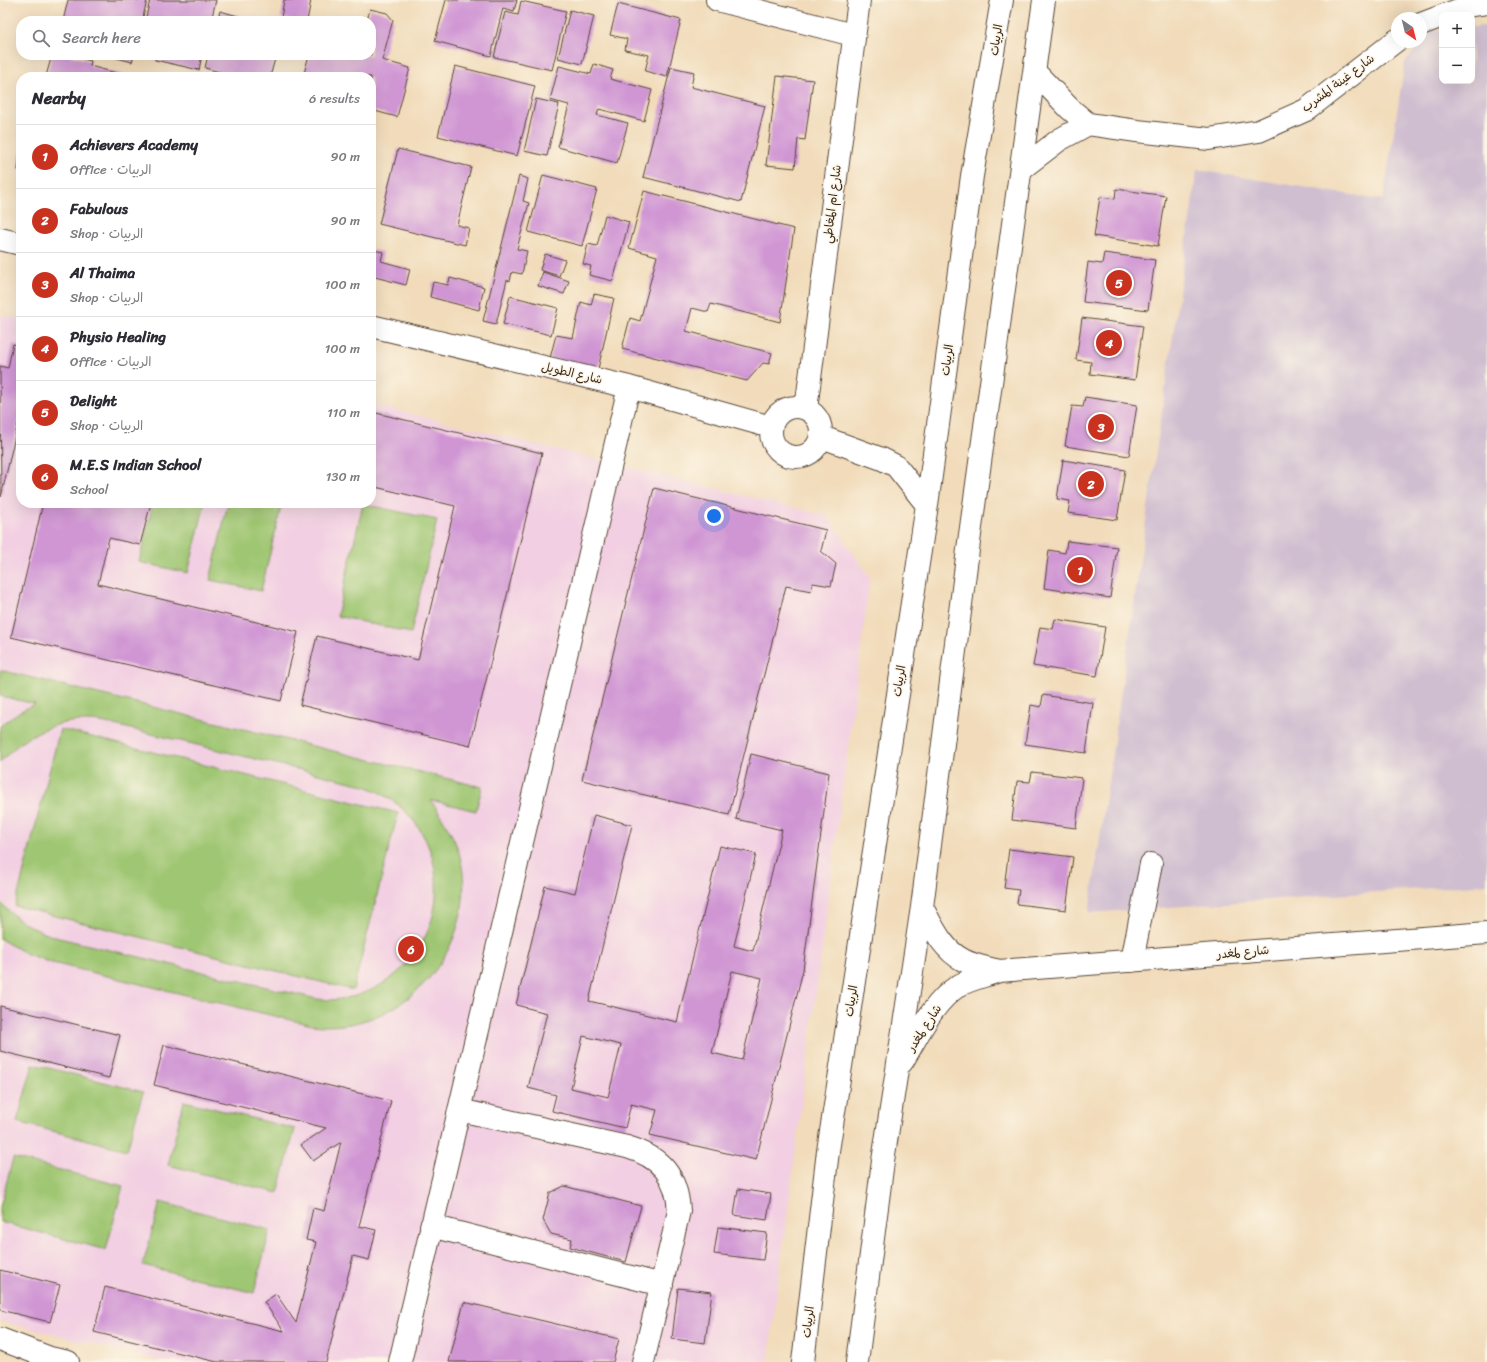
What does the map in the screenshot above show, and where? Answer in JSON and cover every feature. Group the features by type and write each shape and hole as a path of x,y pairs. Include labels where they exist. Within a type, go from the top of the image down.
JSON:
{"street":[{"path":"717,0 853,35"},
{"name":"شارع ام المغاطي","path":"806,409 853,35 859,0"},
{"name":"الربيات","path":"803,1362 828,1151 927,505 972,176 1002,0"},
{"path":"857,1362 883,1161 922,907 969,542 1044,0"},
{"path":"1452,12 1472,5 1487,3"},
{"path":"1427,22 1439,17"},
{"name":"شارع غينة المشرب","path":"1088,124 1137,132 1209,139 1260,131 1306,110 1391,45"},
{"path":"1021,169 1059,140 1088,124 1069,108 1035,72"},
{"path":"0,239 16,243"},
{"name":"شارع الطويل","path":"376,327 630,387 771,427"},
{"path":"400,1362 630,387"},
{"path":"795,406 806,409 816,415 821,426 822,437 816,449 805,457 791,458 779,452 772,441 771,427 776,417 784,410 795,406"},
{"path":"822,437 869,454 896,466 927,505"},
{"path":"1132,961 1151,864"},
{"name":"شارع لمغدر","path":"922,907 939,939 952,952 964,961 999,971"},
{"name":"شارع لمغدر","path":"897,1070 936,1007 946,994 960,985 999,971 1487,933"},
{"path":"459,1110 642,1151 666,1169 673,1182 679,1204 677,1226 643,1362"},
{"path":"431,1226 662,1285"},
{"path":"0,1339 50,1358 68,1362"}],"shaded area":[{"path":"1487,26 1487,884 1089,913 1197,170 1383,200 1405,62 1417,48 1427,48 1427,36 1433,29 1439,29 1439,84 1475,84 1475,27"},
{"path":"0,315 16,318 16,508 376,508 376,405 827,516 870,577 768,1362 167,1362 0,1321"}],"green space":[{"path":"376,507 437,520 411,633 337,616 362,508"},
{"path":"152,508 204,508 188,573 139,562"},
{"path":"227,508 281,508 261,591 210,580"},
{"path":"0,670 482,787 476,811 431,800 452,836 461,860 463,893 458,925 446,954 427,980 404,1001 376,1016 345,1025 312,1025 52,963 27,954 0,939 0,902 26,924 59,938 317,999 339,999 373,989 402,969 422,942 434,912 436,881 430,850 415,822 391,800 359,784 106,723 91,721 76,721 61,724 34,734 10,752 0,763 0,726 19,712 35,704 0,696"},
{"path":"60,729 398,813 353,990 15,906"},
{"path":"33,1064 143,1092 127,1150 17,1122"},
{"path":"184,1101 295,1129 278,1193 168,1165"},
{"path":"13,1158 123,1186 106,1250 0,1222 0,1207"},
{"path":"160,1202 270,1230 254,1293 143,1265"}],"building":[{"path":"68,0 147,0 143,16 64,16"},
{"path":"150,0 216,0 212,16 146,16"},
{"path":"284,0 311,0 308,16 281,16"},
{"path":"446,0 517,0 514,11 503,8 491,56 435,41"},
{"path":"521,1 566,11 552,70 494,57 505,12 518,15"},
{"path":"618,4 681,20 667,77 645,71 649,55 625,50 627,39 610,35"},
{"path":"370,9 387,13 393,20 382,60 410,68 397,117 376,111 376,72 304,72 308,60 376,60 376,16 368,16"},
{"path":"570,10 594,16 582,64 558,58"},
{"path":"220,11 238,16 218,16"},
{"path":"51,60 87,60 91,61 90,66 112,72 47,72"},
{"path":"155,60 201,60 199,70"},
{"path":"207,60 275,60 271,72 220,72 205,68"},
{"path":"594,64 613,70 610,79 652,90 644,121 599,109 597,115 628,123 617,163 558,147 569,105 550,100 559,66 591,74"},
{"path":"455,66 535,86 517,156 438,136"},
{"path":"671,67 694,72 691,87 765,106 741,202 643,177"},
{"path":"777,76 813,80 805,140 798,139 795,168 766,165"},
{"path":"536,99 559,104 547,156 524,151"},
{"path":"398,149 471,167 457,225 469,228 465,245 379,224"},
{"path":"543,175 597,189 582,246 528,232"},
{"path":"519,176 528,179 523,201 529,203 517,249 527,251 522,274 512,272 510,281 507,280 496,324 483,321"},
{"path":"1116,189 1166,196 1158,246 1094,236 1100,197 1115,199"},
{"path":"644,191 794,229 780,322 711,304 708,312 692,308 686,331 772,353 769,364 763,363 747,381 622,349 630,318 640,321 657,256 629,248"},
{"path":"605,215 629,222 613,281 589,275 591,266 583,264 588,244 597,246"},
{"path":"376,251 383,252 381,261 410,269 406,285 376,277"},
{"path":"1104,253 1155,260 1148,310 1083,302 1088,262 1102,264"},
{"path":"545,254 565,260 559,276 540,270"},
{"path":"543,272 569,281 564,294 538,286"},
{"path":"450,278 484,287 479,310 430,297 433,282 448,285"},
{"path":"594,294 614,298 598,369 550,358 556,335 573,338 581,302 591,305"},
{"path":"510,296 558,308 551,335 503,324"},
{"path":"1082,318 1143,326 1135,380 1090,374 1091,362 1076,360"},
{"path":"13,344 16,345 16,432 1,497 0,366 8,368"},
{"path":"1085,397 1137,405 1129,456 1065,446 1072,406 1083,407"},
{"path":"376,413 542,453 470,746 300,705 317,636 418,660 455,506 376,487"},
{"path":"1063,460 1125,470 1117,520 1068,513 1070,501 1057,499"},
{"path":"654,488 826,530 821,551 836,564 831,586 813,583 811,591 786,586 729,815 582,780"},
{"path":"42,508 150,508 140,545 109,538 98,584 298,632 281,701 11,637"},
{"path":"1067,541 1117,547 1110,598 1044,588 1049,550 1065,553"},
{"path":"1055,619 1105,627 1097,676 1033,666 1040,627 1053,629"},
{"path":"1043,695 1093,703 1086,753 1025,744 1031,705 1041,707"},
{"path":"751,754 829,773 803,970 756,1160 650,1135 657,1110 631,1104 625,1128 552,1111 556,1095 528,1088 547,1013 516,1005 545,886 575,893 594,815 632,825 589,1001 677,1022 720,846 756,854 734,946 753,951 782,830 736,819","holes":["732,971 762,978 742,1060 712,1053","583,1036 621,1045 608,1097 571,1088"]},
{"path":"1032,772 1082,778 1076,828 1012,820 1017,781 1030,782"},
{"path":"1009,849 1073,857 1066,910 1017,904 1019,890 1004,888"},
{"path":"0,1006 120,1035 109,1078 0,1051"},
{"path":"164,1045 391,1101 359,1226 376,1230 369,1260 353,1256 326,1362 217,1362 94,1332 105,1287 284,1331 264,1302 276,1294 296,1323 316,1242 306,1240 313,1208 324,1211 341,1142 313,1161 301,1145 326,1128 154,1085"},
{"path":"564,1186 641,1206 626,1262 570,1247 572,1239 551,1234 543,1220 550,1193"},
{"path":"738,1189 771,1194 767,1220 734,1215"},
{"path":"718,1227 767,1233 763,1260 714,1254"},
{"path":"0,1270 60,1285 50,1322 0,1310"},
{"path":"678,1288 712,1292 705,1343 672,1339"},
{"path":"464,1302 619,1339 613,1362 449,1362"}],"place":[{"name":"Delight","path":"1119,283"},
{"name":"Physio Healing","path":"1109,343"},
{"name":"Al Thaima","path":"1101,427"},
{"name":"Fabulous","path":"1091,484"},
{"name":"Achievers Academy","path":"1080,570"},
{"name":"M.E.S Indian School","path":"411,949"}]}
